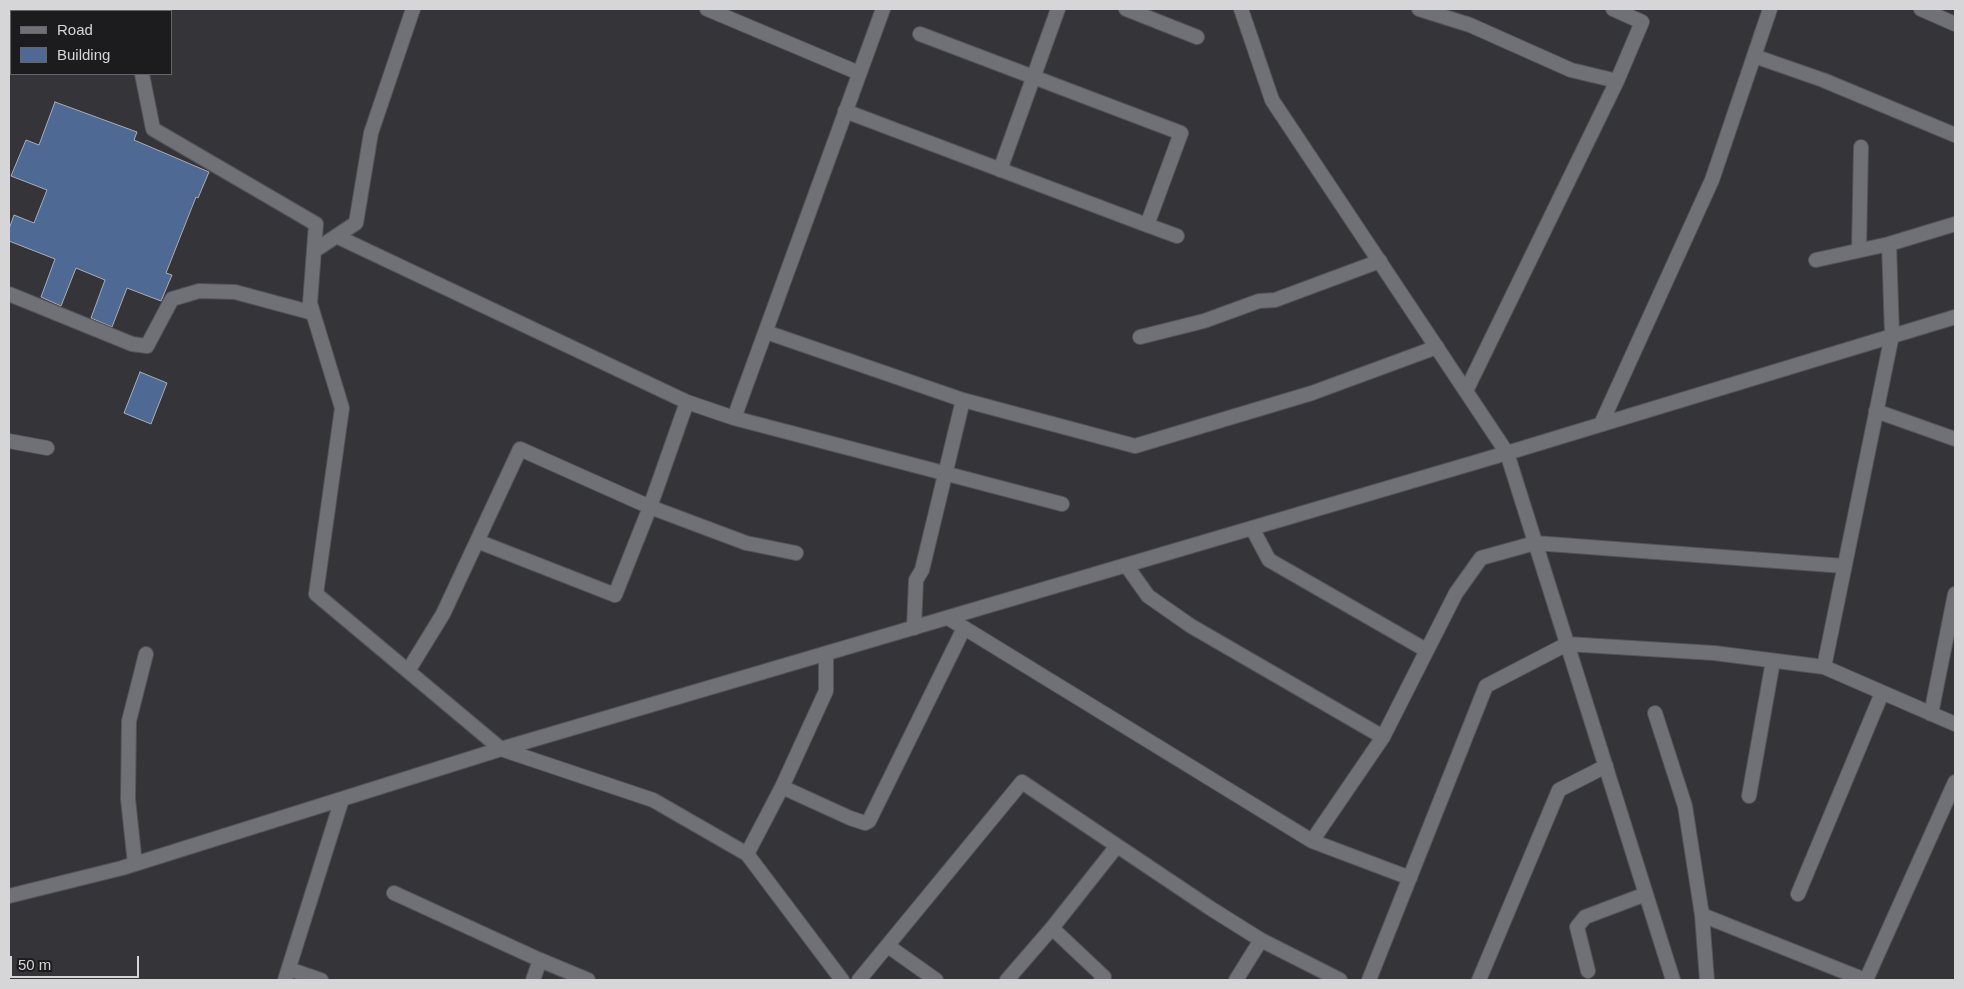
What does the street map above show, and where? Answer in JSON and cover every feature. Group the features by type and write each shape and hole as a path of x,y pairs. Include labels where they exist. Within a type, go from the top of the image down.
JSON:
{"street":[{"path":"314,251 356,223 371,133 413,9"},
{"path":"708,9 859,72"},
{"path":"734,418 844,111 883,9"},
{"path":"1000,170 1058,9"},
{"path":"1126,9 1197,37"},
{"path":"1241,9 1272,100 1507,453 1674,980"},
{"path":"1419,9 1470,24 1571,70 1617,81"},
{"path":"1466,391 1617,81 1642,22 1613,9"},
{"path":"1601,424 1712,180 1770,9"},
{"path":"1921,9 1955,24"},
{"path":"920,34 1181,133 1147,225"},
{"path":"1754,56 1823,80 1955,134"},
{"path":"142,75 153,129 316,224 310,303 342,408 316,594 502,749 653,800 747,854 842,980"},
{"path":"844,111 1177,236"},
{"path":"1859,250 1861,147"},
{"path":"1816,260 1889,244 1955,224"},
{"path":"336,236 686,402 734,418 1062,504"},
{"path":"1824,667 1892,335 1889,244"},
{"path":"1140,337 1204,321 1258,301 1275,300 1380,261"},
{"path":"9,294 132,344 147,346 172,298 199,291 235,292 314,313"},
{"path":"9,896 135,864 502,749 1507,453 1955,317"},
{"path":"766,332 962,400 1135,446 1312,393 1437,347"},
{"path":"914,628 916,580 922,570 962,400"},
{"path":"477,541 615,595 650,507 686,402"},
{"path":"1876,411 1955,439"},
{"path":"9,441 47,448"},
{"path":"408,671 443,614 520,449 650,507 746,543 796,553"},
{"path":"1252,528 1269,560 1426,650"},
{"path":"1312,841 1383,737 1456,593 1481,558 1536,543 1844,566"},
{"path":"1126,565 1148,596 1191,626 1383,737"},
{"path":"1931,714 1955,594"},
{"path":"948,618 1312,841 1410,878"},
{"path":"782,788 850,818 865,823 869,821 964,628"},
{"path":"1369,980 1486,686 1568,644 1714,653 1824,667 1955,724"},
{"path":"135,864 128,799 129,721 146,654"},
{"path":"747,854 782,788 826,691 826,654"},
{"path":"1750,796 1773,660"},
{"path":"1798,894 1882,693"},
{"path":"1655,713 1685,806 1702,915 1707,980"},
{"path":"1479,980 1559,790 1606,766"},
{"path":"859,980 1022,782 1261,940 1340,980"},
{"path":"1702,915 1866,980 1955,782"},
{"path":"321,980 287,975 342,799"},
{"path":"1007,980 1118,846"},
{"path":"394,893 588,980"},
{"path":"1588,971 1577,927 1585,917 1646,894"},
{"path":"1052,928 1104,977 1101,980"},
{"path":"1236,980 1261,940"},
{"path":"888,946 936,980"},
{"path":"533,980 540,960"}],"building":[{"path":"55,102 137,132 134,140 209,172 198,198 196,197 166,273 172,275 161,301 127,288 112,327 91,318 105,280 76,268 61,306 41,297 55,259 9,241 9,229 14,215 34,223 47,190 11,176 26,140 39,145"},
{"path":"140,372 167,383 151,424 124,413"}]}
